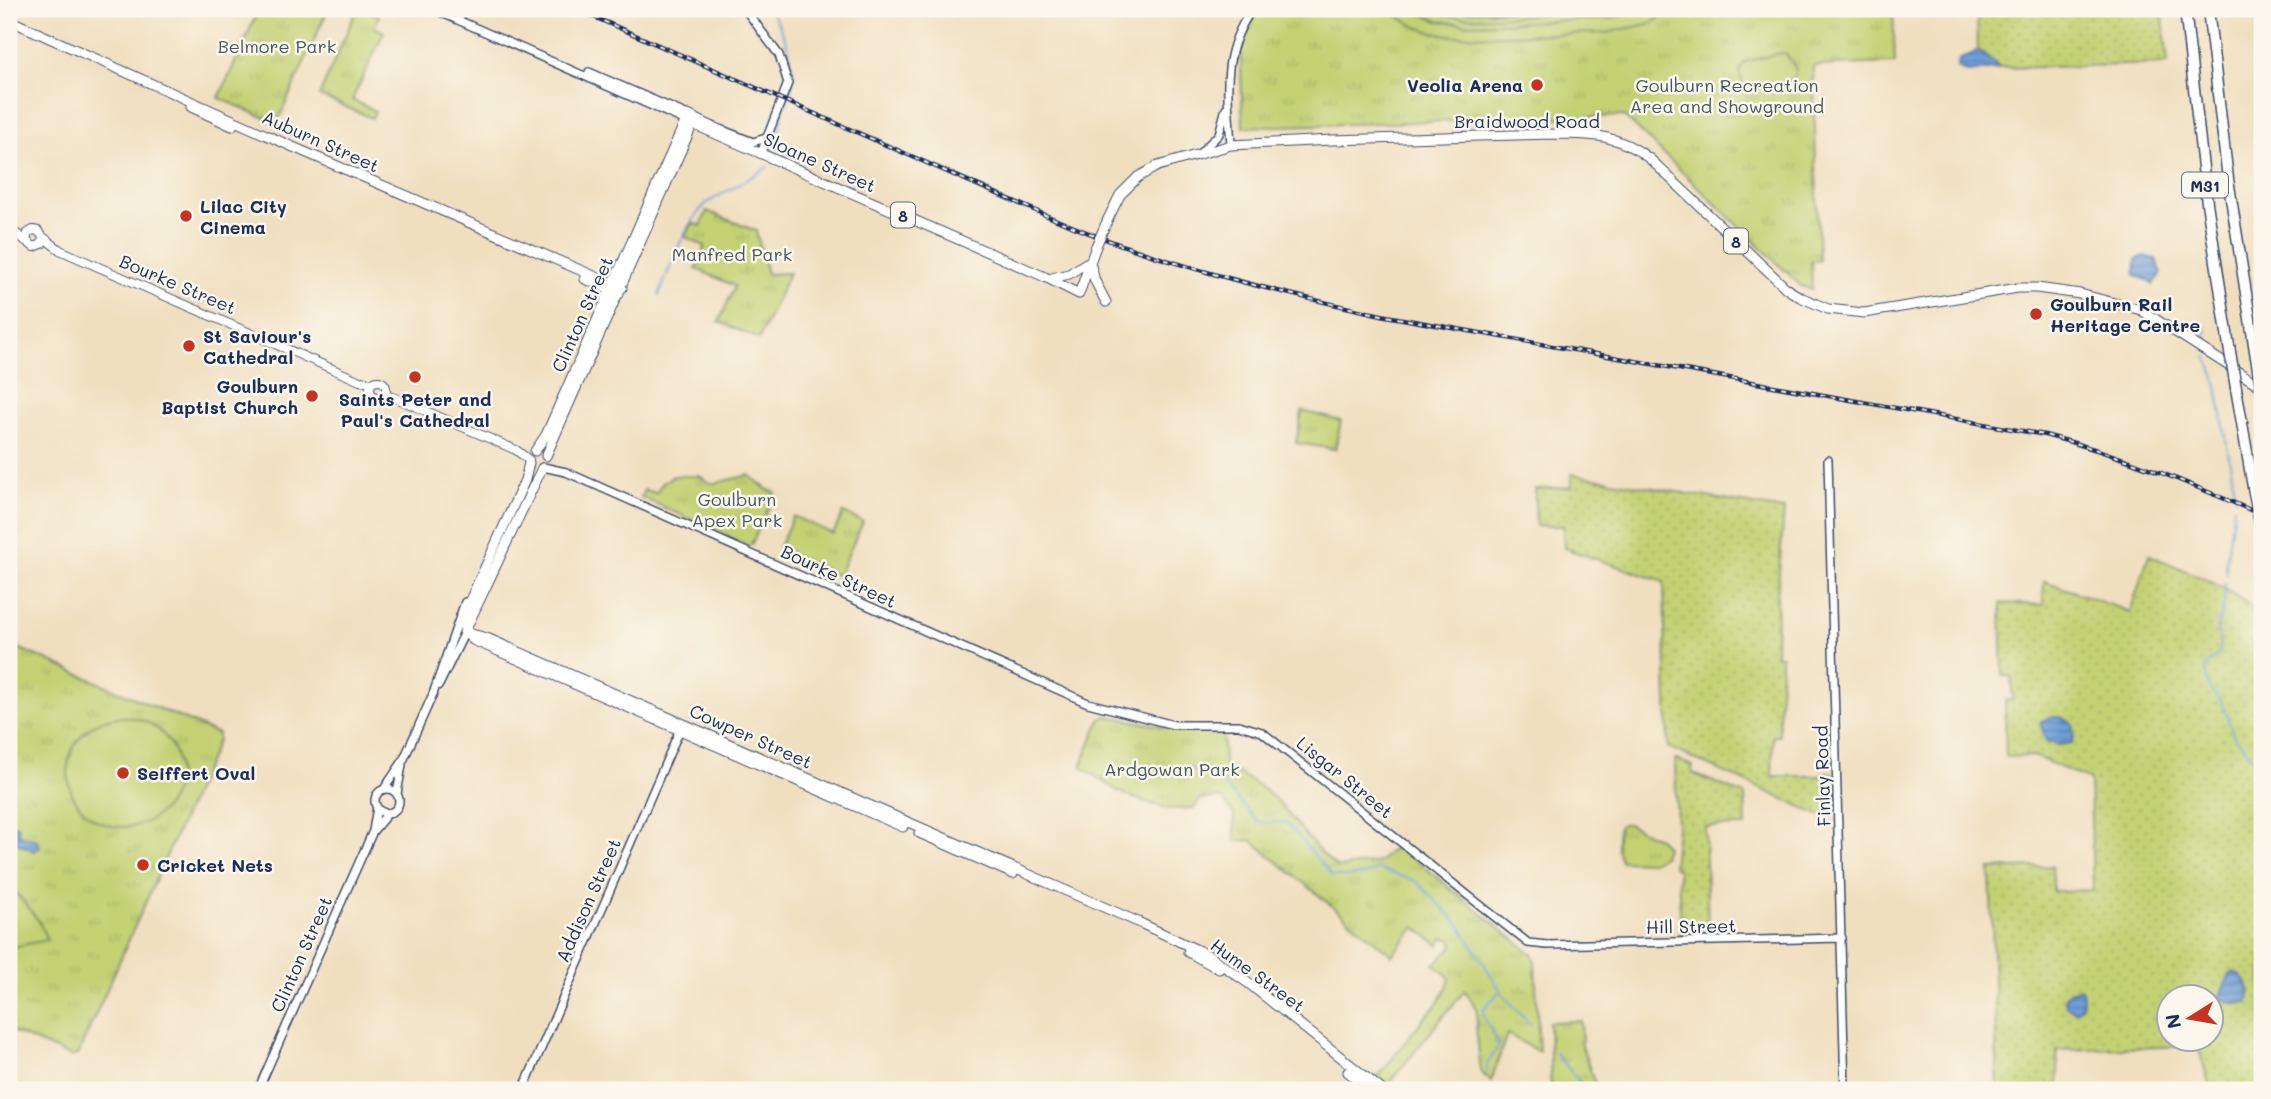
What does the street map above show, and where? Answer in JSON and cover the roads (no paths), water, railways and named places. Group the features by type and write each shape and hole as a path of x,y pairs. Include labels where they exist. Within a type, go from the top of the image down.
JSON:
{"highway":[{"name":"M31","path":"2185,9 2207,203 2235,388 2262,533"},
{"name":"M31","path":"2208,9 2233,215 2262,394"}],"main road":[{"name":"Auburn Street","path":"9,23 218,120 616,289"},
{"name":"Sloane Street","path":"691,120 711,125 736,141"},
{"name":"Sloane Street","path":"691,120 1077,291"},
{"name":"Clinton Street","path":"465,632 545,462 616,289 691,120"},
{"name":"Braidwood Road","path":"1077,291 1120,195 1138,177 1158,166 1231,145 1332,139 1585,134 1609,137 1628,144 1650,159 1772,276 1814,304 1843,312 1864,313 2018,288 2080,294 2141,310 2262,387"},
{"path":"10,229 38,230 43,237 40,246 31,247 10,229"},
{"path":"26,240 30,231"},
{"name":"Bourke Street","path":"43,237 60,250"},
{"name":"Bourke Street","path":"40,246 60,250 371,386"},
{"path":"1048,277 1069,274 1089,262 1096,284 1106,302"},
{"name":"Clinton Street","path":"465,632 464,617 525,480 532,456 545,435 616,289"},
{"path":"385,393 382,382 371,386 372,394 376,397 385,393 532,456 542,451 545,462 534,468 532,456"},
{"name":"Clinton Street","path":"485,641 477,630 476,620 504,548"},
{"name":"Cowper Street","path":"465,632 1024,876"},
{"name":"Hume Street","path":"1024,876 1205,961 1245,988 1371,1090"},
{"name":"Hume Street","path":"1024,876 1138,922 1208,955 1248,983 1382,1090"}],"street":[{"name":"Sloane Street","path":"433,9 691,120"},
{"name":"Sloane Street","path":"444,9 691,120"},
{"path":"745,9 775,50 788,78 786,90 761,153"},
{"path":"1231,145 1228,95 1230,55 1239,28 1252,9"},
{"path":"1199,154 1219,134 1228,95"},
{"path":"711,125 753,142 767,138"},
{"name":"Finlay Road","path":"1828,460 1845,1090"},
{"name":"Bourke Street","path":"545,462 928,634 1099,707"},
{"name":"Clinton Street","path":"433,694 460,614 474,591"},
{"name":"Clinton Street","path":"439,673 458,637 465,632"},
{"name":"Clinton Street","path":"384,789 402,761 465,632"},
{"path":"452,659 465,645 485,641"},
{"name":"Lisgar Street","path":"1099,707 1174,724 1233,725 1262,732 1520,939 1540,945"},
{"name":"Addison Street","path":"523,1090 682,726"},
{"name":"Clinton Street","path":"397,794 402,761"},
{"path":"384,789 397,794 398,805 388,813 377,807 376,795 384,789"},
{"name":"Clinton Street","path":"258,1090 373,831 377,807"},
{"name":"Clinton Street","path":"373,831 388,813"},
{"name":"Hill Street","path":"1540,945 1842,938"}],"water":[{"path":"1978,51 1995,63 1998,69 1966,72 1957,68 1959,60"},
{"path":"2145,256 2156,259 2162,273 2154,284 2135,276 2136,259"},
{"path":"2050,717 2060,717 2072,723 2072,743 2057,745 2046,741 2040,722"},
{"path":"9,822 18,826 19,835 37,840 40,847 34,851 9,839"},
{"path":"2234,972 2247,984 2250,994 2248,1003 2237,1004 2226,1000 2225,984"},
{"path":"2080,988 2083,1002 2080,1008 2074,1011 2066,1006 2065,997"}],"waterway":[{"path":"768,9 783,34 793,78 774,151"},
{"path":"659,295 678,246 698,213 707,203 768,167"},
{"path":"2206,327 2207,344"},
{"path":"2207,356 2216,381 2236,498"},
{"path":"2227,574 2234,507"},
{"path":"2225,583 2224,604 2218,625 2220,649 2218,655 2205,666 2207,680 2211,691 2221,701 2234,736 2256,766 2260,784 2259,814 2262,816"},
{"path":"1182,769 1208,769 1214,773 1258,822 1287,823 1332,876 1364,875 1378,869 1416,881 1459,924 1504,996 1531,1025"},
{"path":"1487,1071 1487,1064 1499,1045 1483,1010 1499,992"},
{"path":"1555,1052 1586,1090"}],"railway":[{"path":"576,9 1059,221 1180,264 1262,287 1386,316 2045,435 2128,460 2262,515"}],"place":[{"name":"Veolia Arena","path":"1537,85"},
{"name":"Lilac City Cinema","path":"186,216"},
{"name":"Goulburn Rail Heritage Centre","path":"2036,314"},
{"name":"St Saviour's Cathedral","path":"189,346"},
{"name":"Saints Peter and Paul's Cathedral","path":"415,377"},
{"name":"Goulburn Baptist Church","path":"312,396"},
{"name":"Seiffert Oval","path":"123,773"},
{"name":"Cricket Nets","path":"143,865"}],"park label":[{"name":"Belmore Park","path":"277,46"},
{"name":"Goulburn Recreation Area and Showground","path":"1727,95"},
{"name":"Manfred Park","path":"732,254"},
{"name":"Goulburn Apex Park","path":"737,509"},
{"name":"Ardgowan Park","path":"1172,769"}]}
